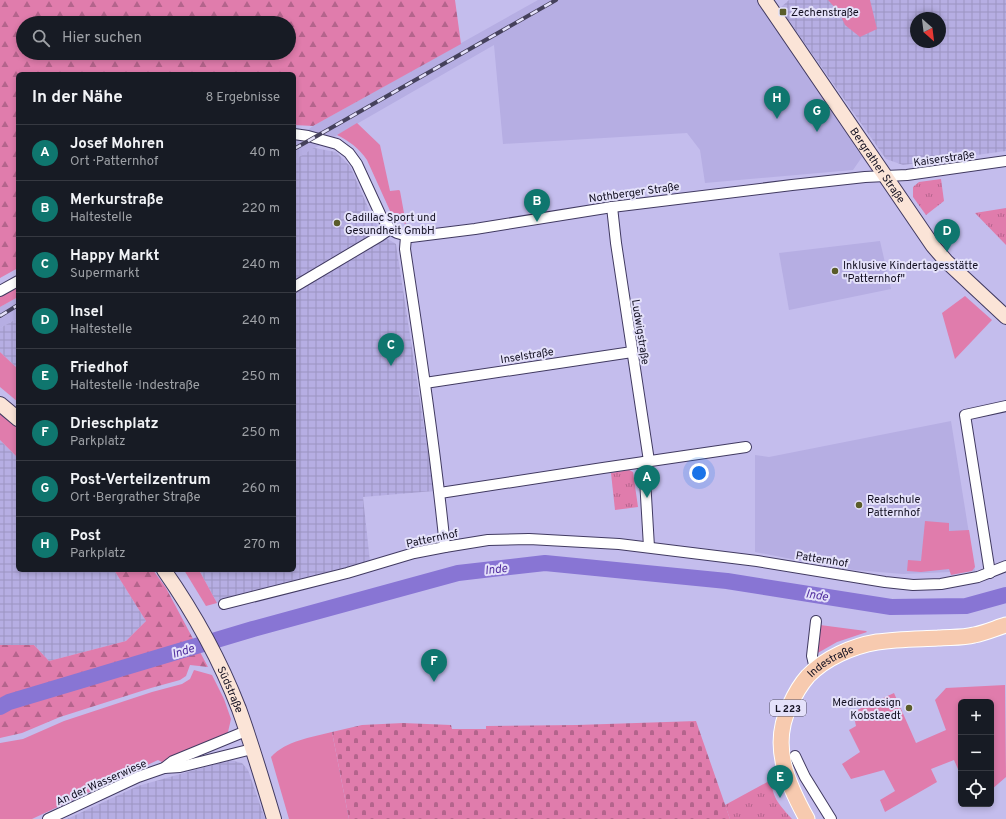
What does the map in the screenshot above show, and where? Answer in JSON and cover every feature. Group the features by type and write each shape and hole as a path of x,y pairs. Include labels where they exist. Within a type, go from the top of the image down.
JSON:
{"main road":[{"name":"Bergrather Straße","path":"765,0 936,251 1006,317"},
{"path":"0,404 16,417"},
{"name":"Südstraße","path":"165,572 198,623 219,664 238,708 274,819"},
{"name":"Indestraße","path":"807,819 786,775 781,748 781,736 788,710 796,692 815,669 846,651 862,645 878,642 974,635 1006,625"}],"street":[{"path":"296,134 337,144 349,153 357,164 381,216 390,229 296,286"},
{"name":"Kaiserstraße","path":"885,177 1006,161"},
{"name":"Nothberger Straße","path":"390,229 406,237 426,236 612,207 778,186 865,177 885,177"},
{"name":"Ludwigstraße","path":"612,207 647,461"},
{"path":"406,237 405,249 440,493 445,546"},
{"path":"0,291 16,282"},
{"name":"Inselstraße","path":"425,383 632,352"},
{"path":"990,573 965,415 1006,406"},
{"path":"440,493 746,447"},
{"path":"647,461 649,547"},
{"name":"Patternhof","path":"224,604 414,553 445,546 488,540 529,539 649,547 757,561 885,582 913,585 941,584 978,577 1006,566"},
{"path":"815,669 812,656 816,621"},
{"name":"An der Wasserwiese","path":"48,819 138,778 164,768 173,761 246,731"},
{"name":"An der Wasserwiese","path":"164,768 180,767 252,749"},
{"path":"795,756 805,777 831,819"}],"shaded area":[{"path":"538,0 757,0 862,157 853,170 705,183 700,150 687,133 503,144 494,45 296,159 296,139 313,126"},
{"path":"789,0 1006,0 1006,151 903,165 886,159 780,8"},
{"path":"314,148 336,152 350,166 370,212 383,236 396,244 434,491 363,497 370,562 280,584 217,603 200,572 296,572 296,159"},
{"name":"Inklusive Kindertagesstätte \"Patternhof\"","path":"880,241 891,289 789,310 779,253"},
{"path":"16,298 16,319 0,328 0,307"},
{"path":"16,319 16,367 0,352 0,328"},
{"name":"Realschule Patternhof","path":"951,421 975,571 903,574 843,569 755,552 755,455 769,457"},
{"path":"0,440 16,456 16,572 115,572 146,621 126,641 49,661 34,645 0,645"},
{"path":"230,760 242,763 248,770 265,819 67,819 138,786"}],"green space":[{"path":"0,0 455,0 461,44 313,126 296,125 296,72 16,72 16,269 0,278"},
{"path":"828,0 870,0 877,29 860,37 845,25 839,12"},
{"path":"357,123 380,145 390,191 400,191 406,224 399,221 391,213 367,160 361,152 354,145 337,135"},
{"path":"941,179 944,201 926,215 913,197 913,187 919,182"},
{"path":"1006,208 1006,245 975,213"},
{"path":"16,288 16,298 0,307 0,297"},
{"path":"965,296 992,320 955,359 942,313"},
{"path":"0,352 16,367 16,400 0,387"},
{"path":"0,413 16,427 16,456 0,440"},
{"path":"629,470 633,472 638,507 615,510 611,473"},
{"path":"925,521 949,523 949,531 969,530 975,567 972,571 951,575 949,569 921,572 907,571 908,560 921,561"},
{"path":"115,572 154,572 166,588 208,667 190,665 186,676 180,680 60,717 22,733 0,738 0,645 34,645 49,661 126,641 146,621"},
{"path":"185,572 200,572 217,603 206,606"},
{"path":"820,625 867,632 837,642 816,654"},
{"path":"194,670 212,675 224,699 231,719 228,732 217,739 164,763 158,760 32,819 0,819 0,743 23,739 64,721 152,692 182,684 190,679"},
{"path":"1005,685 1006,777 994,787 994,699 958,699 958,769 954,760 931,769 937,782 885,812 880,800 895,791 884,770 851,779 842,764 860,752 849,730 856,726 853,712 894,693 916,743 946,730 935,700 946,688"},
{"path":"696,721 730,819 349,819 332,732 362,725 403,723 451,725 452,729 486,729 486,726"},
{"path":"332,732 349,819 289,819 271,757 277,751 292,743"},
{"path":"771,780 775,797 792,819 730,819 725,805"}],"waterway":[{"name":"Inde","path":"0,707 9,702 253,629 458,573 545,563 727,581 891,607 966,606 1006,595"}],"railway":[{"path":"296,148 556,0"},
{"path":"0,316 16,306"}],"place":[{"name":"Zechenstraße","path":"783,12"},
{"name":"Post","path":"777,119"},
{"name":"Post-Verteilzentrum","path":"817,132"},
{"name":"Merkurstraße","path":"537,222"},
{"name":"Cadillac Sport und Gesundheit GmbH","path":"337,223"},
{"name":"Insel","path":"947,252"},
{"name":"Inklusive Kindertagesstätte \"Patternhof\"","path":"835,271"},
{"name":"Happy Markt","path":"391,366"},
{"name":"Josef Mohren","path":"647,498"},
{"name":"Realschule Patternhof","path":"859,505"},
{"name":"Drieschplatz","path":"434,682"},
{"name":"Mediendesign Kobstaedt","path":"909,708"},
{"name":"Friedhof","path":"780,798"}]}
